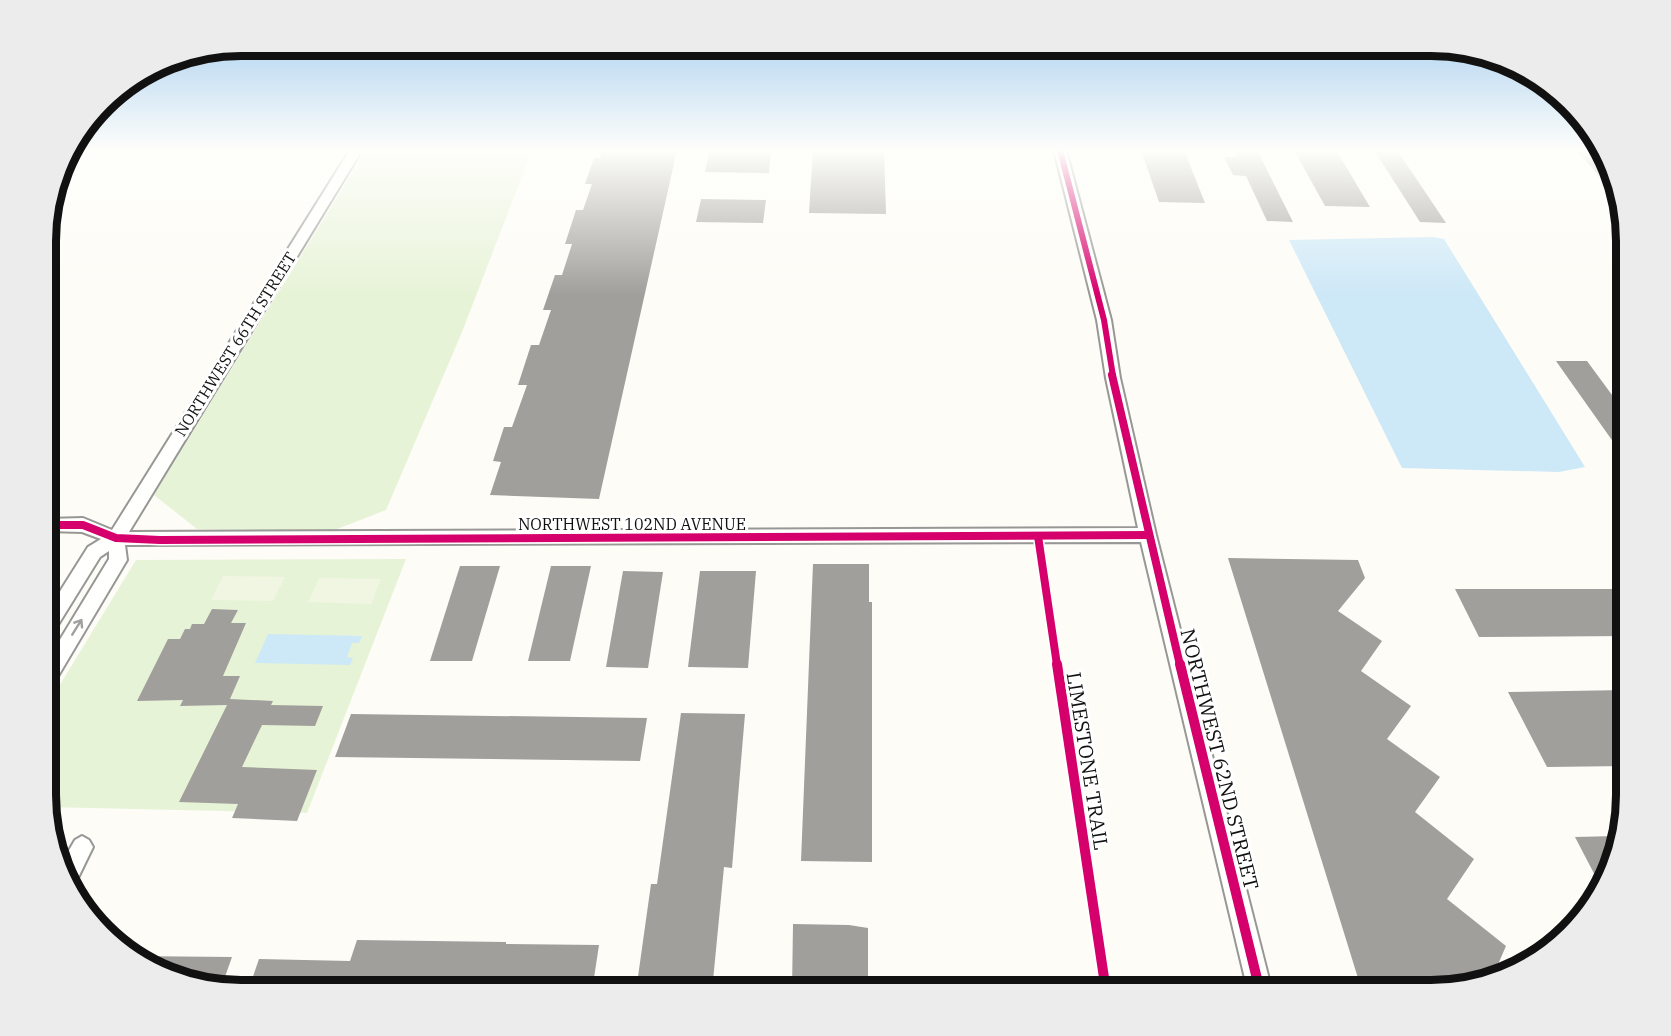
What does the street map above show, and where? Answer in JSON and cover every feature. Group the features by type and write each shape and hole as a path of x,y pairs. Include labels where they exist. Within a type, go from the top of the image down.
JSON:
{"street":[{"name":"NORTHWEST 66TH STREET","path":"56,613 94,552 116,538 326,198"},
{"name":"NORTHWEST 62ND STREET","path":"1073,198 1104,320 1113,378 1148,535 1257,980"},
{"name":"NORTHWEST 102ND AVENUE","path":"56,525 82,525 116,538 160,540 1148,535"},
{"name":"NORTHWEST 66TH STREET","path":"56,662 118,560 116,538"},
{"path":"71,868 82,847"}],"green space":[{"path":"336,198 513,198 462,332 386,510 332,531 197,529 154,495"},
{"path":"406,559 307,813 56,807 56,691 136,560"},
{"path":"223,576 285,577 273,601 211,600"},
{"path":"319,578 381,579 371,604 308,602"}],"water":[{"path":"1433,237 1444,239 1585,467 1559,472 1402,468 1289,240"},
{"path":"268,634 362,636 359,643 352,643 347,657 353,658 350,665 255,663"}],"building":[{"path":"587,198 666,198 599,499 490,495 501,462 493,461 504,427 512,427 527,385 518,385 531,345 539,345 551,310 543,310 555,275 562,275 572,244 565,244 576,210 583,210"},
{"path":"810,198 886,198 886,214 809,213"},
{"path":"1158,198 1203,198 1205,203 1159,202"},
{"path":"1256,198 1281,198 1293,222 1267,221"},
{"path":"1321,198 1365,198 1370,207 1325,206"},
{"path":"1405,198 1429,198 1446,223 1420,222"},
{"path":"701,199 766,200 763,223 696,222"},
{"path":"1556,361 1587,361 1615,399 1615,444"},
{"path":"1228,558 1358,560 1365,578 1338,611 1382,641 1361,671 1411,706 1387,739 1440,777 1415,812 1474,859 1447,899 1506,946 1496,968 1467,977 1443,980 1359,980"},
{"path":"813,564 869,564 869,602 872,602 872,862 801,861"},
{"path":"460,566 500,566 472,661 430,661"},
{"path":"551,566 591,566 570,661 528,661"},
{"path":"623,571 663,572 648,668 606,667"},
{"path":"700,571 756,571 748,668 688,667"},
{"path":"1455,589 1615,589 1615,636 1479,637"},
{"path":"212,609 238,610 231,623 246,623 223,676 240,676 230,699 273,701 271,705 323,706 315,726 262,725 242,767 317,770 297,821 232,818 238,804 179,802 227,705 180,706 183,700 137,701 168,639 180,639 185,629 190,629 192,624 204,624"},
{"path":"1615,690 1615,766 1547,767 1508,692"},
{"path":"681,713 745,714 732,868 724,867 713,980 638,980 651,884 657,884"},
{"path":"351,714 647,718 640,761 335,757"},
{"path":"1611,836 1606,855 1596,877 1575,837"},
{"path":"793,924 849,925 868,928 868,980 792,980"},
{"path":"357,940 599,945 594,980 252,980 259,959 350,961"},
{"path":"151,956 232,957 224,979 181,971"}],"cycle path":[{"path":"1073,198 1104,320 1113,378 1148,535 1257,980"},
{"path":"56,525 83,525 116,538 160,540 1148,535"},
{"name":"LIMESTONE TRAIL","path":"1038,536 1104,980"}]}
